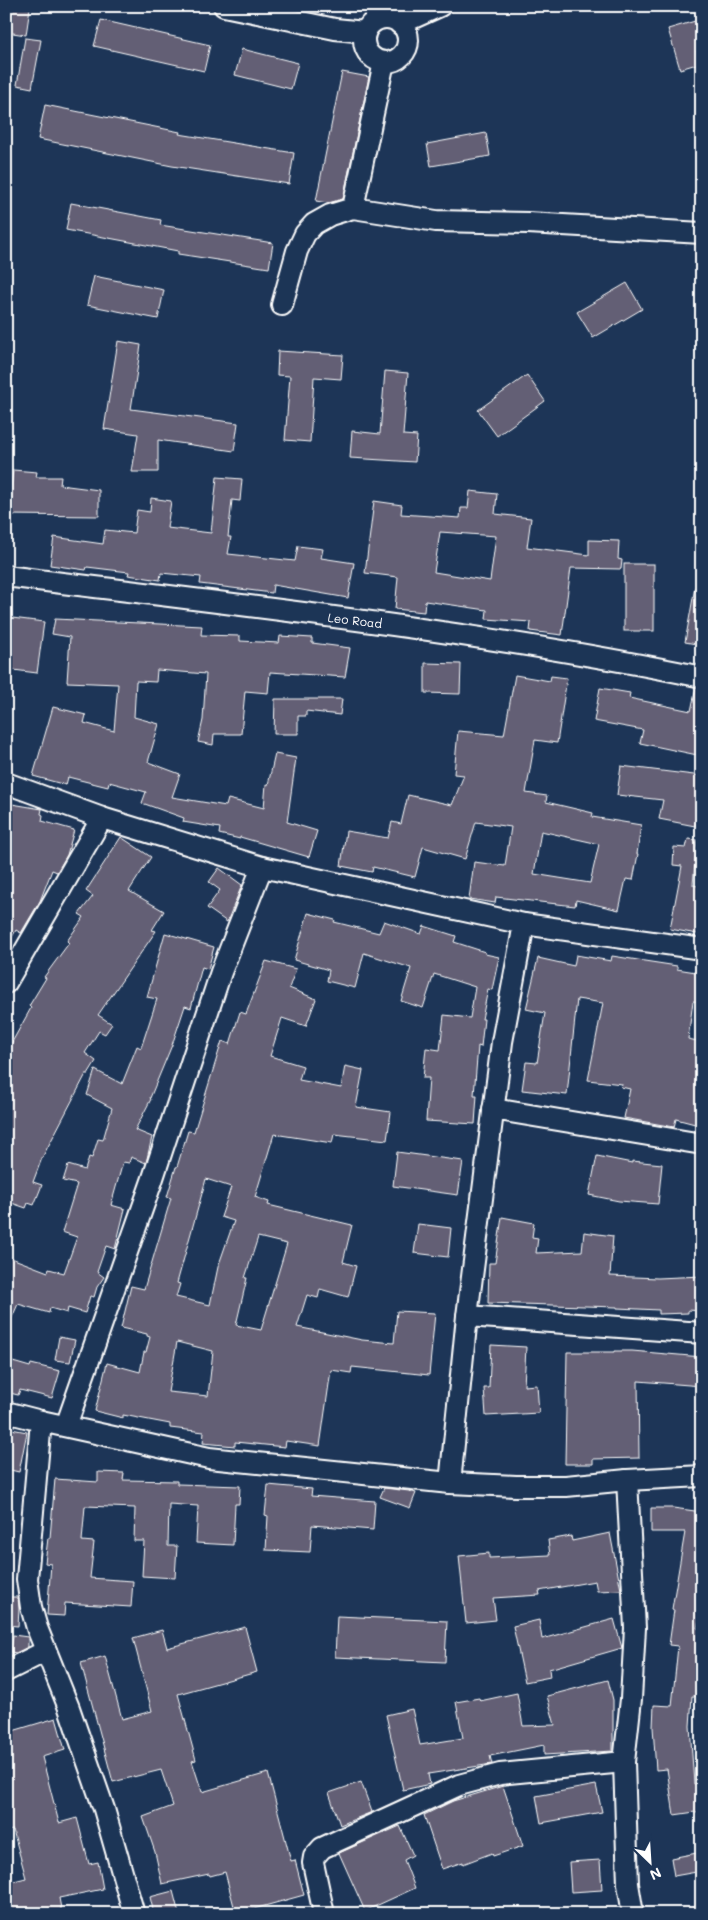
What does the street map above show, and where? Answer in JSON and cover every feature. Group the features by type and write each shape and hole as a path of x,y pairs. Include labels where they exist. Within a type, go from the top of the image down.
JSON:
{"street":[{"path":"224,6 335,28 365,32"},
{"path":"400,24 440,6"},
{"path":"380,19 394,20 400,24 407,35 406,48 397,59 384,62 378,61 367,52 364,46 365,32 374,22 380,19"},
{"path":"353,208 384,62"},
{"path":"282,305 297,251 306,234 314,224 330,215 353,208 436,221 528,223 702,233"},
{"name":"Leo Road","path":"6,576 419,628 628,662 702,677"},
{"path":"6,783 102,818 262,867 524,924 702,950"},
{"path":"6,983 102,818"},
{"path":"66,1426 152,1181 221,972 262,867"},
{"path":"450,1483 467,1316 493,1109 502,1042 524,924"},
{"path":"493,1109 702,1144"},
{"path":"467,1316 702,1333"},
{"path":"6,1412 209,1458 450,1483 566,1486 627,1480 702,1476"},
{"path":"41,1421 27,1579 33,1614 69,1708 104,1808 134,1914"},
{"path":"627,1480 635,1628 631,1699 624,1762 628,1884 633,1914"},
{"path":"6,1671 46,1650"},
{"path":"324,1914 313,1863 314,1857 322,1848 459,1785 479,1778 500,1774 624,1762"}],"building":[{"path":"6,6 30,8 26,35 6,32"},
{"path":"702,19 702,50 696,51 700,63 680,69 668,29"},
{"path":"101,20 210,45 204,71 94,46"},
{"path":"25,38 41,40 32,88 17,85"},
{"path":"242,49 298,63 291,89 235,75"},
{"path":"342,72 369,77 343,199 328,203 316,201"},
{"path":"45,105 180,132 179,134 294,153 289,184 172,166 38,139"},
{"path":"486,133 490,156 431,166 427,144"},
{"path":"71,203 161,220 160,225 273,243 269,268 178,254 178,251 66,230"},
{"path":"94,276 164,290 158,319 87,305"},
{"path":"627,283 642,309 593,338 577,312"},
{"path":"118,341 141,345 131,409 238,423 234,451 158,440 158,472 132,472 138,434 104,429"},
{"path":"278,351 343,355 341,379 314,377 310,442 285,440 290,376 277,375"},
{"path":"385,371 408,373 403,435 417,436 415,462 350,458 352,431 380,434"},
{"path":"527,375 545,401 497,436 478,410"},
{"path":"13,470 37,472 36,477 61,477 60,485 99,490 99,516 8,515"},
{"path":"217,477 242,479 240,501 232,500 228,537 231,537 228,554 295,561 298,546 323,549 321,558 354,563 348,598 273,585 272,593 200,584 201,577 161,573 160,580 128,575 129,572 87,567 86,570 50,565 54,537 103,544 105,530 134,533 137,510 150,512 151,498 171,501 167,528 211,533"},
{"path":"470,491 497,494 495,514 531,518 527,547 589,555 589,540 619,541 618,559 622,560 621,569 571,568 562,635 530,631 531,622 486,619 487,610 425,601 424,612 395,609 398,577 365,573 374,501 402,505 401,514 460,518 461,508 468,508","holes":["440,532 496,536 490,581 434,572"]},
{"path":"624,564 654,564 654,631 624,631"},
{"path":"695,587 702,588 702,645 685,642"},
{"path":"12,618 44,622 37,673 6,669"},
{"path":"55,619 202,626 201,635 240,636 240,641 279,643 280,636 312,638 312,643 350,648 345,677 270,672 268,693 245,691 241,734 214,734 213,745 198,742 203,720 206,674 157,670 156,682 136,681 134,717 159,724 148,762 180,774 172,797 226,806 228,799 264,808 266,784 268,785 275,754 296,758 287,822 317,831 309,857 240,837 240,839 219,834 220,828 183,822 184,818 142,803 146,792 109,782 108,787 68,777 66,785 33,776 53,707 86,715 84,723 114,731 118,684 67,682 70,637 52,634"},
{"path":"425,663 461,664 460,694 425,693"},
{"path":"515,675 550,681 551,676 567,678 557,743 535,740 526,793 547,796 546,802 593,813 592,817 641,825 633,880 626,879 619,910 576,900 575,906 496,897 495,903 469,899 474,862 505,866 511,827 476,822 465,859 423,847 415,877 373,867 372,872 341,866 346,831 388,838 392,822 401,824 408,795 452,805 464,775 454,774 458,731 504,735","holes":["541,831 599,844 590,883 534,874"]},
{"path":"600,688 630,693 629,698 691,711 696,688 702,689 702,756 640,743 643,730 594,721"},
{"path":"275,699 342,699 340,715 306,711 306,716 298,716 298,734 274,734"},
{"path":"621,766 702,776 702,793 695,826 659,819 663,800 617,795"},
{"path":"6,803 42,809 42,821 74,830 67,855 57,872 52,870 40,901 21,933 16,930 6,948"},
{"path":"121,837 151,857 129,891 164,911 152,930 156,931 98,1015 112,1024 105,1034 99,1031 85,1053 96,1061 88,1074 86,1074 42,1158 33,1182 42,1185 34,1205 28,1203 26,1208 6,1201 6,1053 31,1008 29,1006 46,978 44,977 69,943 67,941 84,917 79,914 93,896 86,891"},
{"path":"688,839 697,840 693,885 702,887 702,910 697,934 670,929 682,866 673,865 674,847 686,848"},
{"path":"219,868 242,885 227,922 207,908 220,890 209,882"},
{"path":"308,913 335,920 334,922 379,933 384,921 421,934 424,926 456,936 454,942 485,952 485,954 499,957 492,990 488,989 482,1019 484,1019 481,1047 478,1046 474,1095 477,1095 475,1124 426,1121 429,1078 423,1078 426,1048 440,1050 444,1015 470,1018 475,987 434,974 423,1008 401,1001 411,968 364,953 355,988 327,981 329,970 294,960"},
{"path":"165,933 214,947 208,969 202,967 191,1008 185,1006 151,1099 135,1130 152,1137 146,1163 131,1157 129,1163 123,1162 111,1205 125,1209 115,1249 106,1246 97,1272 104,1277 97,1287 94,1297 90,1296 85,1313 68,1308 67,1313 50,1308 49,1313 18,1304 6,1331 6,1256 48,1272 49,1269 64,1273 77,1237 62,1232 77,1184 63,1181 68,1165 85,1170 89,1157 92,1158 98,1139 103,1140 112,1108 87,1095 95,1070 122,1084 137,1046 141,1048 157,999 147,997"},
{"path":"576,955 611,961 612,956 677,966 677,969 702,973 702,1002 693,1001 688,1039 702,1042 702,1097 695,1124 676,1119 674,1127 624,1118 630,1089 621,1087 622,1084 588,1080 603,1003 577,999 567,1095 522,1090 526,1062 537,1063 545,1013 526,1009 538,958 574,966"},
{"path":"266,961 296,969 289,988 316,999 306,1026 282,1018 270,1056 303,1066 299,1080 341,1088 345,1066 363,1070 356,1107 391,1112 387,1140 334,1134 332,1143 274,1134 255,1197 269,1202 268,1205 352,1225 343,1262 356,1266 348,1297 320,1289 318,1298 307,1295 297,1327 362,1340 394,1343 397,1311 435,1313 429,1375 352,1367 351,1373 331,1370 320,1446 286,1441 285,1447 235,1442 235,1446 203,1443 204,1432 170,1428 170,1424 123,1415 123,1418 95,1411 107,1363 140,1372 144,1352 146,1352 150,1337 147,1334 121,1328 131,1286 144,1289 171,1198 167,1197 188,1131 194,1132 222,1041 230,1044 240,1012 246,1014","holes":["206,1179 231,1187 221,1217 234,1221 218,1267 210,1305 176,1297 180,1284 177,1283","258,1237 287,1244 261,1330 236,1325 247,1278 245,1278","177,1342 213,1351 208,1396 168,1392"]},
{"path":"397,1152 463,1161 458,1195 393,1186"},
{"path":"597,1156 632,1163 632,1161 662,1164 658,1204 619,1201 589,1195"},
{"path":"502,1217 534,1223 532,1237 538,1238 536,1253 582,1251 584,1232 613,1236 610,1276 658,1278 702,1276 702,1311 688,1310 688,1313 659,1314 659,1310 617,1307 488,1303 489,1263 495,1263"},
{"path":"418,1224 451,1228 448,1257 414,1253"},
{"path":"59,1337 75,1340 70,1362 55,1360"},
{"path":"491,1345 526,1347 524,1386 537,1385 539,1413 486,1416 484,1388 489,1388"},
{"path":"614,1351 702,1357 702,1386 638,1381 639,1458 593,1459 593,1464 565,1464 567,1352"},
{"path":"6,1360 30,1367 31,1364 60,1371 52,1398 20,1390 18,1395 6,1392"},
{"path":"6,1428 27,1432 19,1472 6,1469"},
{"path":"98,1472 124,1473 123,1480 177,1481 177,1484 240,1486 239,1504 235,1504 233,1545 196,1543 198,1506 169,1504 168,1546 177,1546 175,1578 142,1576 144,1541 134,1541 135,1508 85,1506 82,1541 94,1542 90,1578 133,1581 131,1607 65,1603 64,1616 47,1615 51,1564 45,1563 48,1538 50,1538 55,1479 98,1482"},
{"path":"268,1485 312,1489 311,1496 375,1501 373,1530 312,1525 310,1552 266,1550 268,1516 265,1515"},
{"path":"384,1488 416,1493 410,1508 380,1497"},
{"path":"651,1508 673,1508 702,1512 702,1558 697,1588 702,1589 702,1603 697,1628 702,1629 702,1697 692,1696 690,1726 694,1784 702,1783 702,1811 674,1815 667,1769 656,1770 653,1727 654,1705 672,1706 678,1646 669,1645 674,1610 672,1609 685,1532 651,1532"},
{"path":"610,1533 621,1590 597,1591 595,1581 539,1591 540,1595 493,1598 496,1620 466,1623 459,1556 489,1553 489,1558 550,1555 548,1540 571,1536 572,1541"},
{"path":"6,1597 18,1597 18,1626 6,1625"},
{"path":"337,1616 447,1621 445,1662 335,1657"},
{"path":"614,1619 622,1648 549,1669 550,1677 525,1682 513,1626 539,1620 542,1639"},
{"path":"245,1627 257,1672 178,1694 196,1760 192,1761 202,1792 268,1773 291,1861 295,1860 304,1895 236,1914 225,1872 162,1884 155,1852 143,1817 173,1806 161,1770 113,1782 81,1663 105,1656 122,1719 152,1711 133,1638 162,1630 167,1648"},
{"path":"13,1635 28,1637 28,1647 16,1653 11,1652"},
{"path":"608,1680 613,1700 613,1751 544,1755 544,1745 490,1756 492,1764 428,1774 430,1784 403,1790 386,1715 412,1709 420,1745 463,1738 456,1702 479,1698 480,1701 517,1693 523,1726 555,1725 547,1696"},
{"path":"56,1718 65,1750 42,1757 59,1823 77,1818 89,1864 98,1862 103,1889 59,1898 62,1914 6,1914 6,1883 26,1878 13,1830 6,1831 6,1733"},
{"path":"361,1782 372,1812 340,1825 329,1793"},
{"path":"596,1785 602,1812 541,1823 536,1796"},
{"path":"503,1786 523,1846 493,1856 492,1853 463,1864 463,1862 442,1869 424,1815 453,1801"},
{"path":"400,1826 413,1855 404,1860 415,1888 365,1911 339,1853"},
{"path":"702,1852 702,1871 674,1876 671,1858"},
{"path":"600,1860 602,1890 571,1892 569,1862"},
{"path":"173,1891 179,1914 154,1914 150,1897"}]}
